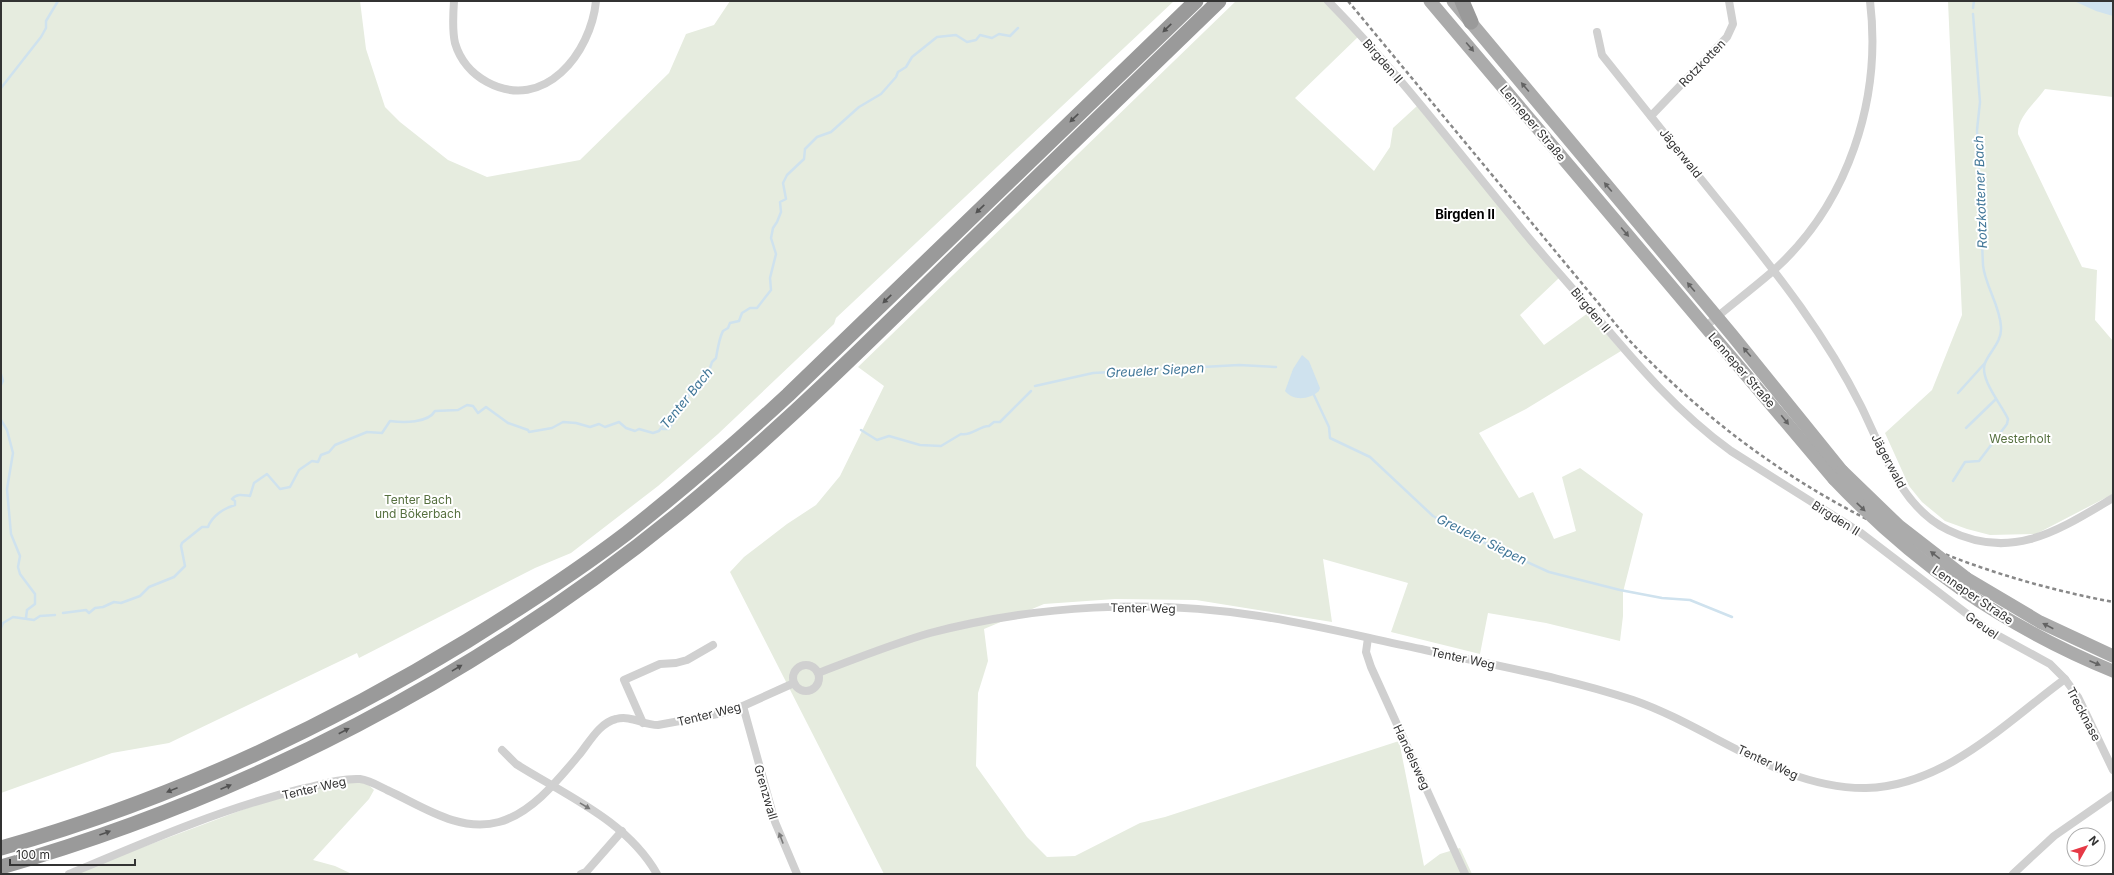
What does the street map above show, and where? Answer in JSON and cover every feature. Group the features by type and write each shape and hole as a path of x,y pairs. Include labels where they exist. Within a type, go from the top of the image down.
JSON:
{"highway":[{"path":"1,848 86,822 167,792 247,758 376,695 548,590 625,534 741,438 788,395 1196,1"},
{"path":"1,867 93,838 176,808 318,745 429,685 557,604 677,515 800,408 1219,1"},
{"path":"1462,1 1471,22"}],"main road":[{"name":"Lenneper Straße","path":"1430,1 1705,327 1838,475 1886,531 1925,563 2040,622 2113,656"},
{"name":"Lenneper Straße","path":"1453,1 1716,317 1838,475"},
{"name":"Lenneper Straße","path":"1964,584 2000,615 2047,641 2113,671"}],"street":[{"path":"454,1 455,43 465,63 476,76 491,84 509,90 518,90 546,84 564,70 587,33 595,10 596,1"},
{"name":"Birgden II","path":"1328,1 1380,56 1464,156 1515,221 1662,392 1721,444 1861,533 1903,564"},
{"name":"Rotzkotten","path":"1651,116 1727,37 1732,24 1729,1"},
{"path":"1705,327 1774,270 1805,237 1818,220 1840,182 1850,159 1864,118 1870,86 1873,50 1870,1"},
{"name":"Jägerwald","path":"1597,32 1602,55 1774,270 1811,321 1838,365 1896,479 1919,509 1933,520 1963,537 1981,542 2012,544 2050,534 2113,498"},
{"name":"Greuel","path":"1903,564 1988,630 2043,659 2065,679"},
{"name":"Tenter Weg","path":"818,673 903,642 949,629 1034,613 1103,607 1174,608 1238,613 1283,620 1368,638 1559,679 1613,693 1659,710 1688,723 1789,774 1835,786 1884,786 1915,780 1937,770 1968,753 2065,679"},
{"name":"Handelsweg","path":"1368,638 1366,652 1371,667 1465,874"},
{"path":"643,723 624,680 660,664 676,663 687,660 713,645"},
{"path":"807,664 812,666 818,673 819,682 813,689 804,691 796,687 794,683 793,674 798,667 807,664"},
{"name":"Trecknase","path":"2065,679 2078,696 2113,770"},
{"name":"Tenter Weg","path":"69,874 189,824 286,793 330,782 362,779 445,818 460,822 480,824 500,822 519,813 552,786 606,723 623,718 655,725 670,724 742,706 794,683"},
{"name":"Grenzwall","path":"742,706 775,822 797,874"},
{"path":"502,750 516,764 622,830 642,851 657,874"},
{"path":"2013,874 2054,836 2113,795"},
{"path":"581,874 586,872 622,830"}],"green space":[{"name":"Tenter Bach und Bökerbach","path":"1,1 360,1 366,49 385,107 400,122 448,160 487,177 580,160 669,73 686,34 714,25 730,1 1174,1 836,318 834,324 718,434 658,486 571,553 535,568 359,658 357,653 169,743 112,753 1,793"},
{"path":"1236,1 1326,1 1359,36 1295,98 1374,171 1390,147 1393,128 1417,106 1559,278 1520,315 1544,345 1588,313 1621,351 1526,409 1479,433 1519,498 1533,492 1554,539 1576,531 1562,477 1580,468 1643,514 1623,592 1623,616 1620,641 1546,623 1488,613 1480,654 1391,632 1408,583 1323,559 1332,622 1196,600 1115,599 1044,604 984,629 988,661 978,693 976,766 1027,837 1047,857 1075,856 1140,823 1165,817 1399,741 1424,866 1440,854 1460,848 1472,874 884,874 730,572 744,557 787,524 816,505 840,476 884,386 858,367"},
{"name":"Westerholt","path":"1948,1 2113,1 2113,97 2045,89 2024,116 2018,134 2082,267 2097,270 2095,320 2113,341 2113,494 2036,534 1990,535 1945,521 1922,502 1909,486 1885,433 1932,390 1962,315"},
{"path":"362,779 374,790 369,799 313,860 335,866 352,874 71,874 287,793"}],"water":[{"path":"2074,1 2113,1 2113,16 2096,11"},
{"path":"1302,355 1309,361 1320,388 1319,391 1311,396 1297,398 1285,391 1293,369"}],"waterway":[{"path":"1,88 41,37 46,28 46,21 58,1"},
{"name":"Rotzkottener Bach","path":"1973,8 1974,1"},
{"name":"Rotzkottener Bach","path":"1953,481 1965,462 1979,461 2007,424 2008,419 1988,384 1984,369 1985,363 2000,337 2001,327 1998,311 1984,273 1983,265 1977,130 1980,102 1973,14"},
{"name":"Tenter Bach","path":"63,613 86,610 89,613 95,608 103,607 114,602 121,603 140,596 149,587 174,577 185,566 181,546 182,543 202,527 208,527 212,519 219,513 235,505 235,501 232,499 234,497 240,495 250,496 254,483 267,474 280,489 290,487 299,470 312,461 318,462 321,455 329,452 335,445 367,432 382,433 390,421 409,422 421,420 432,415 435,411 458,410 467,405 473,406 478,413 486,407 508,423 528,430 529,432 552,428 563,422 576,423 590,427 599,424 605,427 619,422 626,428 635,431 639,429 653,433 659,431 669,416 683,404 701,377 708,374 712,362 716,358 723,331 728,328 730,323 739,321 742,313 750,308 757,308 771,290 770,278 776,254 771,238 773,228 781,212 780,202 786,199 783,183 787,175 804,159 805,149 817,137 831,132 859,107 881,94 896,77 898,72 906,67 912,57 937,37 956,35 967,42 976,40 980,35 992,38 999,34 1010,36 1018,28"},
{"name":"Rotzkottener Bach","path":"1958,393 1985,363"},
{"name":"Greueler Siepen","path":"1035,386 1093,373 1239,365 1276,367"},
{"path":"1,374 3,381 1,385"},
{"name":"Greueler Siepen","path":"861,430 877,440 889,436 920,445 941,446 961,434 969,434 985,426 989,426 994,422 1000,422 1031,391"},
{"name":"Greueler Siepen","path":"1313,393 1329,427 1330,438 1370,457 1433,516 1472,537 1549,572 1620,590 1662,598 1690,600 1732,617"},
{"name":"Rotzkottener Bach","path":"1966,428 1996,399"},
{"path":"1,420 7,430 13,453 7,489 11,534 20,556 18,567 20,574 35,594 35,604 27,610 26,618"},
{"name":"Greueler Siepen","path":"662,429 669,429 674,420"},
{"name":"Tenter Bach","path":"1,628 3,623 13,617 34,620 40,616 55,615"}],"railway":[{"path":"1348,1 1628,339 1679,389 1733,435 1790,475 1849,510 1911,540 1976,566 2043,586 2113,602"}],"district":[{"name":"Birgden II","path":"1465,214"}]}
